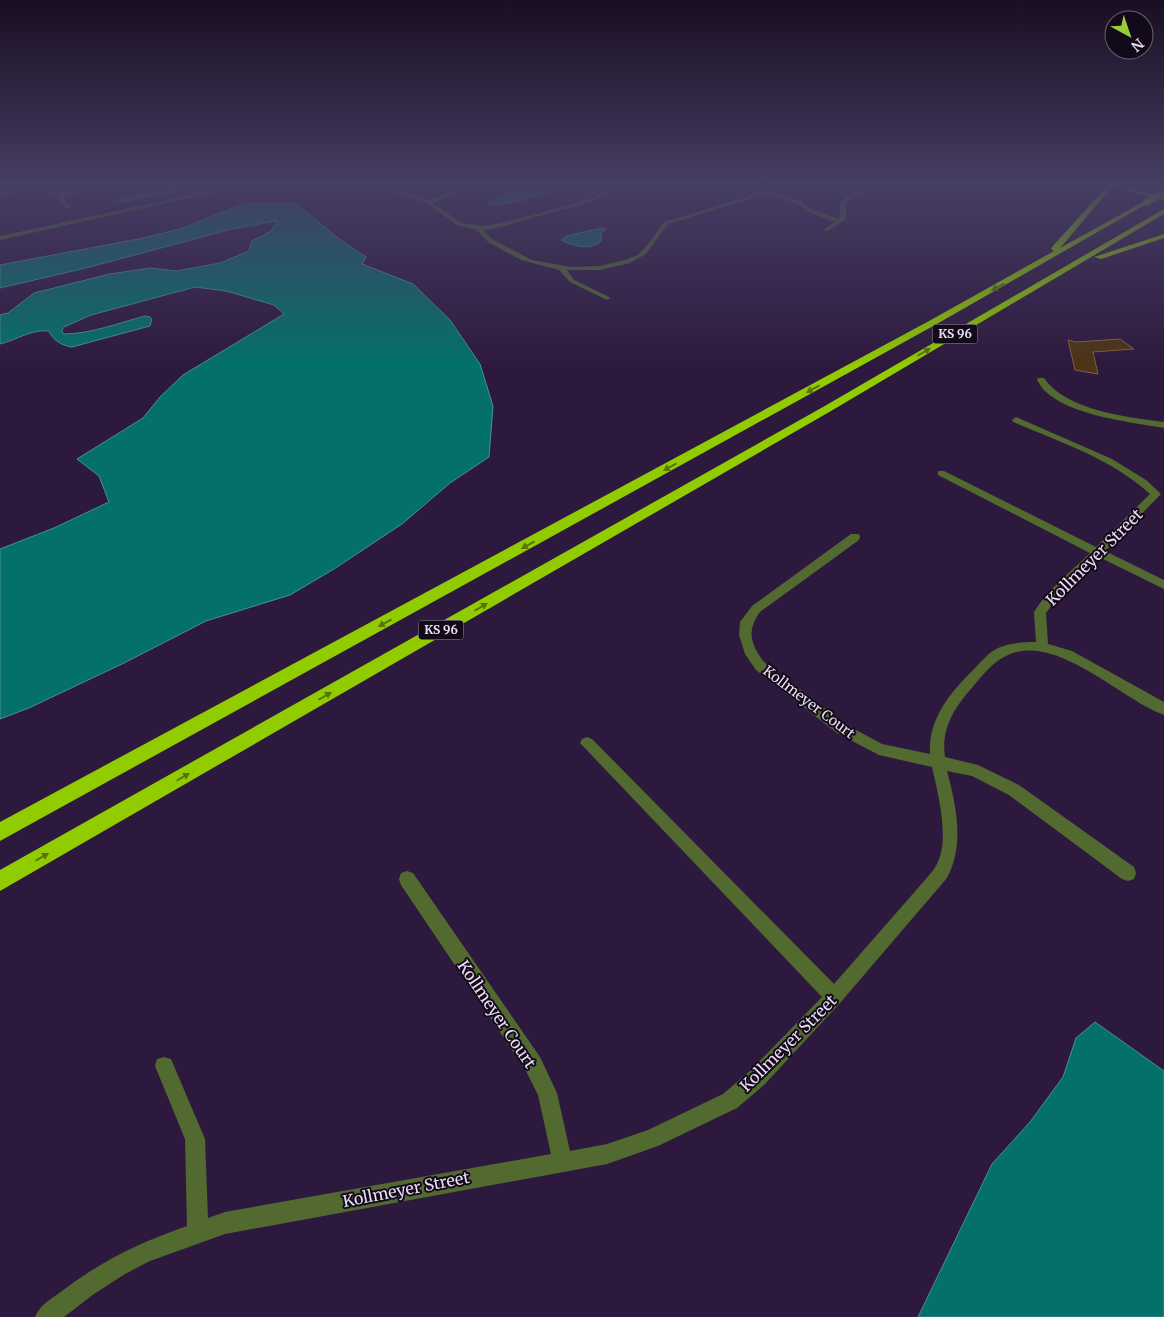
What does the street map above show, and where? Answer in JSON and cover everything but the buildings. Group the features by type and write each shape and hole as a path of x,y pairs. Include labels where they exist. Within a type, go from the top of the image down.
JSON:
{"highway":[{"path":"1019,275 1060,243"},
{"name":"KS 96","path":"0,832 545,536 1074,243"},
{"name":"KS 96","path":"0,882 827,409 1109,243"},
{"path":"1029,290 1088,261 1141,243"}],"street":[{"path":"495,243 527,260 561,268 597,268 627,262 646,251 651,243"},
{"path":"561,268 572,281 607,298"},
{"path":"1041,380 1043,385 1051,392 1078,405 1116,417 1164,425"},
{"path":"1016,420 1133,474 1160,494"},
{"path":"941,473 1164,585"},
{"name":"Kollmeyer Street","path":"46,1317 86,1286 117,1266 145,1252 225,1223 562,1160 607,1154 651,1139 730,1101 757,1078 834,997 931,886 945,866 949,844 949,822 946,797 937,761 937,738 952,700 996,655 1008,648 1042,647 1040,612 1050,599 1098,551 1160,494"},
{"name":"Kollmeyer Court","path":"855,537 756,609 746,622 744,635 747,646 760,666 842,729 879,749 973,770 1014,790 1128,873"},
{"path":"1042,647 1068,654 1164,709"},
{"path":"587,743 708,865 834,997"},
{"name":"Kollmeyer Court","path":"406,878 533,1064 547,1093 562,1160"},
{"path":"164,1066 195,1139 198,1233"}],"shaded area":[{"path":"114,243 178,243 0,288 0,265"},
{"path":"251,243 346,243 366,257 362,264 413,284 450,320 480,364 493,406 489,457 450,483 402,524 334,569 290,595 206,621 124,663 29,708 0,719 0,549 54,528 109,502 99,476 77,459 143,418 160,397 183,375 284,314 274,305 226,291 195,287 91,315 64,327 62,330 63,334 73,334 104,328 145,316 152,319 150,326 72,347 58,342 49,331 30,333 0,344 0,315 8,313 34,293 110,274 150,268 177,271 220,263 249,251"},
{"path":"569,243 598,243 587,247"},
{"path":"1095,1022 1164,1071 1164,1317 918,1317 992,1164 1030,1122 1063,1077 1076,1038"}]}
